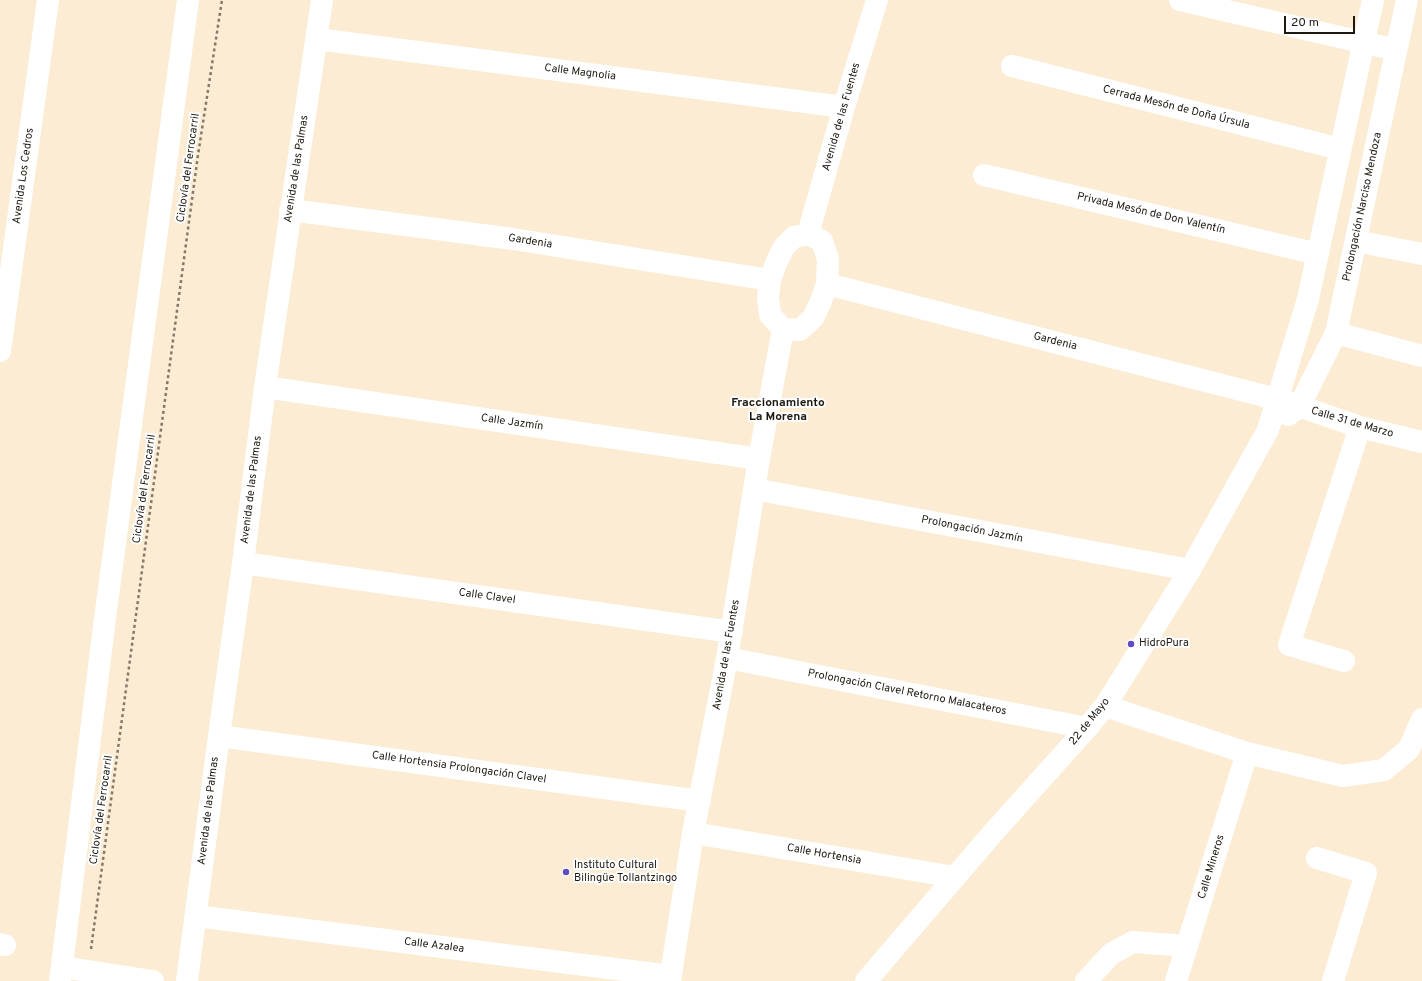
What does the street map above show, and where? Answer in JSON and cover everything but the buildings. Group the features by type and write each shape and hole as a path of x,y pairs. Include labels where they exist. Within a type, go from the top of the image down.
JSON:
{"street":[{"name":"Avenida Los Cedros","path":"0,351 48,0"},
{"path":"153,981 88,972 61,974 106,610 188,0"},
{"name":"Avenida de las Palmas","path":"187,981 265,387 322,0"},
{"name":"Avenida de las Fuentes","path":"808,234 844,107 877,0"},
{"path":"1180,0 1396,50"},
{"path":"1286,402 1373,0"},
{"name":"Prolongación Narciso Mendoza","path":"1286,402 1336,333 1407,0"},
{"name":"Calle Magnolia","path":"317,39 844,107"},
{"name":"Cerrada Mesón de Doña Úrsula","path":"1012,66 1340,149"},
{"name":"Privada Mesón de Don Valentín","path":"984,175 1318,254"},
{"name":"Gardenia","path":"290,210 513,239 770,280"},
{"path":"808,234 822,240 828,259 827,284 813,318 800,330 783,329 770,315 768,298 770,280 784,247 794,237 808,234"},
{"path":"1356,241 1422,254"},
{"name":"Gardenia","path":"827,284 1286,402"},
{"name":"Avenida de las Fuentes","path":"671,979 693,833 732,632 759,459 783,329"},
{"path":"1336,333 1422,356"},
{"name":"Calle Jazmín","path":"265,387 759,459"},
{"name":"Calle 31 de Marzo","path":"1286,402 1360,427 1422,442"},
{"name":"22 de Mayo","path":"866,981 1105,706 1190,570 1268,430 1286,402"},
{"path":"1344,661 1290,645 1360,427"},
{"name":"Prolongación Jazmín","path":"754,489 1190,570"},
{"name":"Calle Clavel","path":"243,563 732,632"},
{"name":"Prolongación Clavel Retorno Malacateros","path":"727,658 1087,728"},
{"path":"1105,706 1247,753 1344,776 1384,770 1409,749 1422,719"},
{"name":"Calle Hortensia Prolongación Clavel","path":"219,736 700,800"},
{"name":"Calle Mineros","path":"1176,981 1247,753"},
{"name":"Calle Hortensia","path":"693,833 955,877"},
{"path":"1317,858 1366,873 1333,981"},
{"name":"Calle Azalea","path":"196,916 671,979"},
{"path":"1086,981 1111,954 1133,942 1187,946"}],"path":[{"name":"Ciclovía del Ferrocarril","path":"88,972 197,162 222,0"}],"place":[{"name":"HidroPura","path":"1131,644"},
{"name":"Instituto Cultural Bilingüe Tollantzingo","path":"566,872"}],"district":[{"name":"Fraccionamiento La Morena","path":"778,411"}]}
